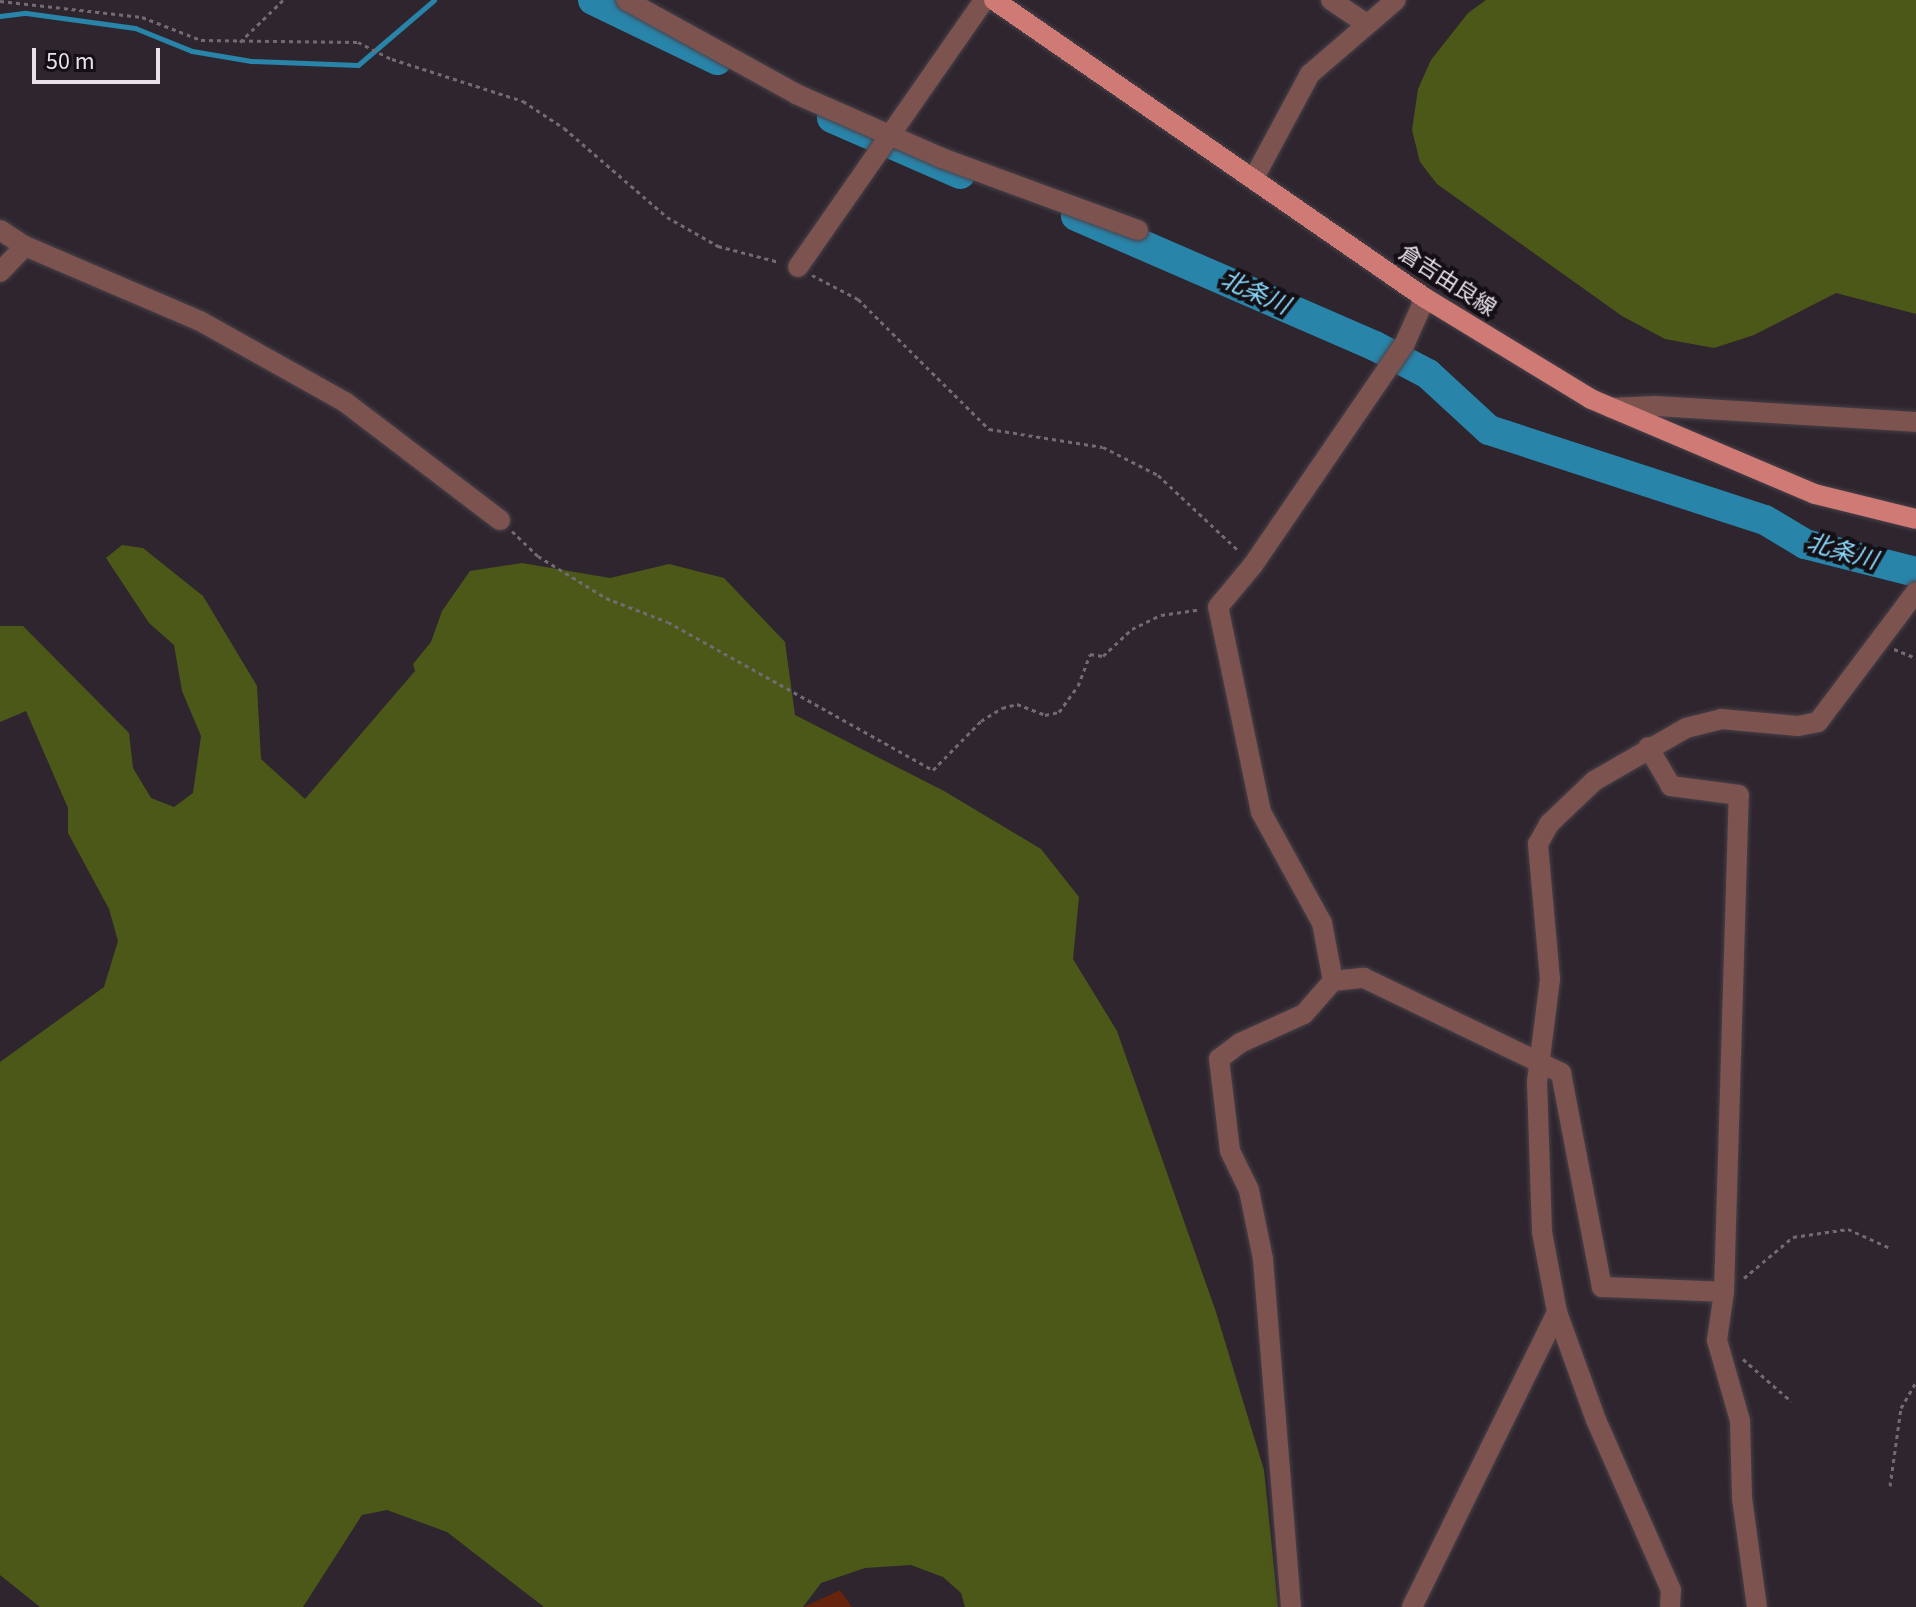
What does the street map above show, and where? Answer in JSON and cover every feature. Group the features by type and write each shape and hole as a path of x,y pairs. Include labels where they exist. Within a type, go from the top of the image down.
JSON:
{"main road":[{"name":"倉吉由良線","path":"994,0 1255,176 1425,298 1611,408 1815,494 1916,519"}],"street":[{"path":"626,0 796,94 892,133 942,158 1138,230"},
{"path":"798,267 984,0"},
{"path":"1331,0 1365,23"},
{"path":"1255,176 1310,74 1365,23 1396,0"},
{"path":"0,230 25,246 200,321 345,402 500,520"},
{"path":"0,272 25,246"},
{"path":"1333,981 1322,923 1261,812 1218,607 1253,565 1405,343 1425,298"},
{"path":"1611,408 1916,422"},
{"path":"1670,1607 1671,1590 1596,1420 1557,1312 1542,1232 1539,1060 1550,979 1538,844 1549,824 1594,781 1648,747 1686,728 1721,719 1798,726 1818,722 1916,592"},
{"path":"1648,747 1671,786 1739,795 1724,1292 1717,1340 1740,1421 1742,1498 1757,1607"},
{"path":"1291,1607 1263,1259 1249,1190 1230,1151 1219,1059 1240,1043 1304,1014 1333,981 1364,978 1539,1060 1561,1073 1602,1287 1724,1292"},
{"path":"1412,1607 1557,1312"}],"path":[{"path":"239,44 283,0"},
{"path":"0,1 142,17 201,40 239,44 358,42 392,59 523,101 564,128 667,217 718,246 798,267 858,299 989,429 1103,447 1158,475 1253,565"},
{"path":"500,520 538,556 606,598 668,622 933,770 981,721 1002,708 1017,704 1045,715 1059,712 1078,686 1090,654 1103,656 1132,629 1161,615 1218,607"},
{"path":"1880,643 1916,658"},
{"path":"1724,1292 1793,1237 1848,1229 1890,1248"},
{"path":"1717,1340 1791,1401"},
{"path":"1890,1486 1901,1408 1916,1382"}],"green space":[{"path":"1486,0 1916,0 1916,314 1836,293 1754,335 1714,348 1665,339 1622,316 1437,184 1420,162 1412,130 1418,89 1431,60 1468,13"},
{"path":"122,545 143,548 203,596 257,686 261,759 305,799 415,671 413,664 431,642 442,611 470,571 522,563 610,578 669,564 724,578 785,642 795,715 944,791 1041,849 1079,897 1073,959 1117,1031 1216,1312 1264,1470 1278,1607 965,1607 961,1593 943,1577 911,1565 865,1568 821,1583 803,1607 544,1607 447,1532 387,1510 362,1515 303,1607 40,1607 0,1575 0,1062 104,987 118,941 109,909 68,833 68,808 26,711 0,722 0,626 23,626 129,733 133,768 151,798 174,807 193,793 201,736 182,691 174,645 149,623 106,558"}],"building":[{"path":"840,1590 852,1607 804,1607"}],"waterway":[{"path":"0,16 26,13 135,28 192,51 251,61 358,65 434,0"},
{"name":"北条川","path":"593,0 717,60"},
{"name":"北条川","path":"832,118 960,174"},
{"name":"北条川","path":"1076,216 1375,346 1428,374 1489,430 1765,520 1805,544 1916,572"}]}
